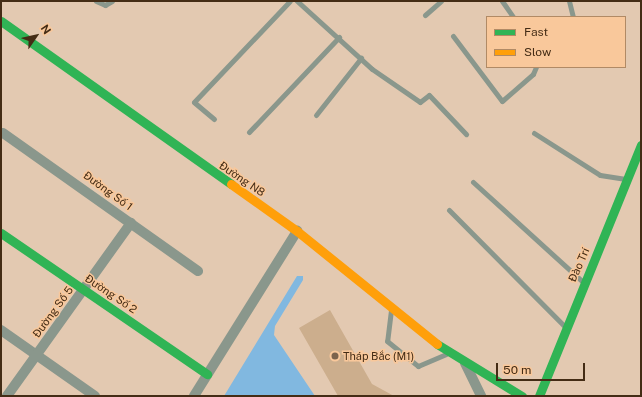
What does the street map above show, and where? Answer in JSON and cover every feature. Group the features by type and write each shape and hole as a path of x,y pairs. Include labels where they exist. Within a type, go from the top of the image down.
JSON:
{"street":[{"name":"Đường N8","path":"1,21 297,231 391,309 448,353 522,396"},
{"name":"Đường Số 1","path":"3,133 198,271"},
{"name":"Đào Trí","path":"539,396 565,327 628,180 641,145"},
{"name":"Đường Số 5","path":"7,396 131,223"},
{"path":"194,396 297,231"},
{"name":"Đường Số 2","path":"1,233 207,374"},
{"path":"1,330 95,396"},
{"path":"464,363 481,396"}],"lane":[{"path":"96,1 105,5 112,1"},
{"path":"214,119 194,102 290,1"},
{"path":"297,1 361,58 420,102 429,95 466,134"},
{"path":"425,15 441,1"},
{"path":"502,1 512,16"},
{"path":"569,1 573,16"},
{"path":"453,36 502,101 533,74 536,68"},
{"path":"249,132 339,37"},
{"path":"316,115 361,58"},
{"path":"534,133 600,175 628,180"},
{"path":"472,182 584,283"},
{"path":"448,210 565,327"},
{"path":"391,309 387,341 418,366 448,353"}],"water":[{"path":"297,276 303,276 303,280 275,326 274,335 315,396 224,396"}],"building":[{"name":"Tháp Bắc (M1)","path":"330,310 372,384 394,396 338,396 299,328"}],"traffic: fast":[{"path":"1,21 231,184"},
{"path":"539,396 641,145"},
{"path":"1,233 207,374"},
{"path":"437,344 522,396"}],"traffic: slow":[{"path":"231,184 297,231 437,344"}],"place":[{"name":"Tháp Bắc (M1)","path":"335,356"}]}
